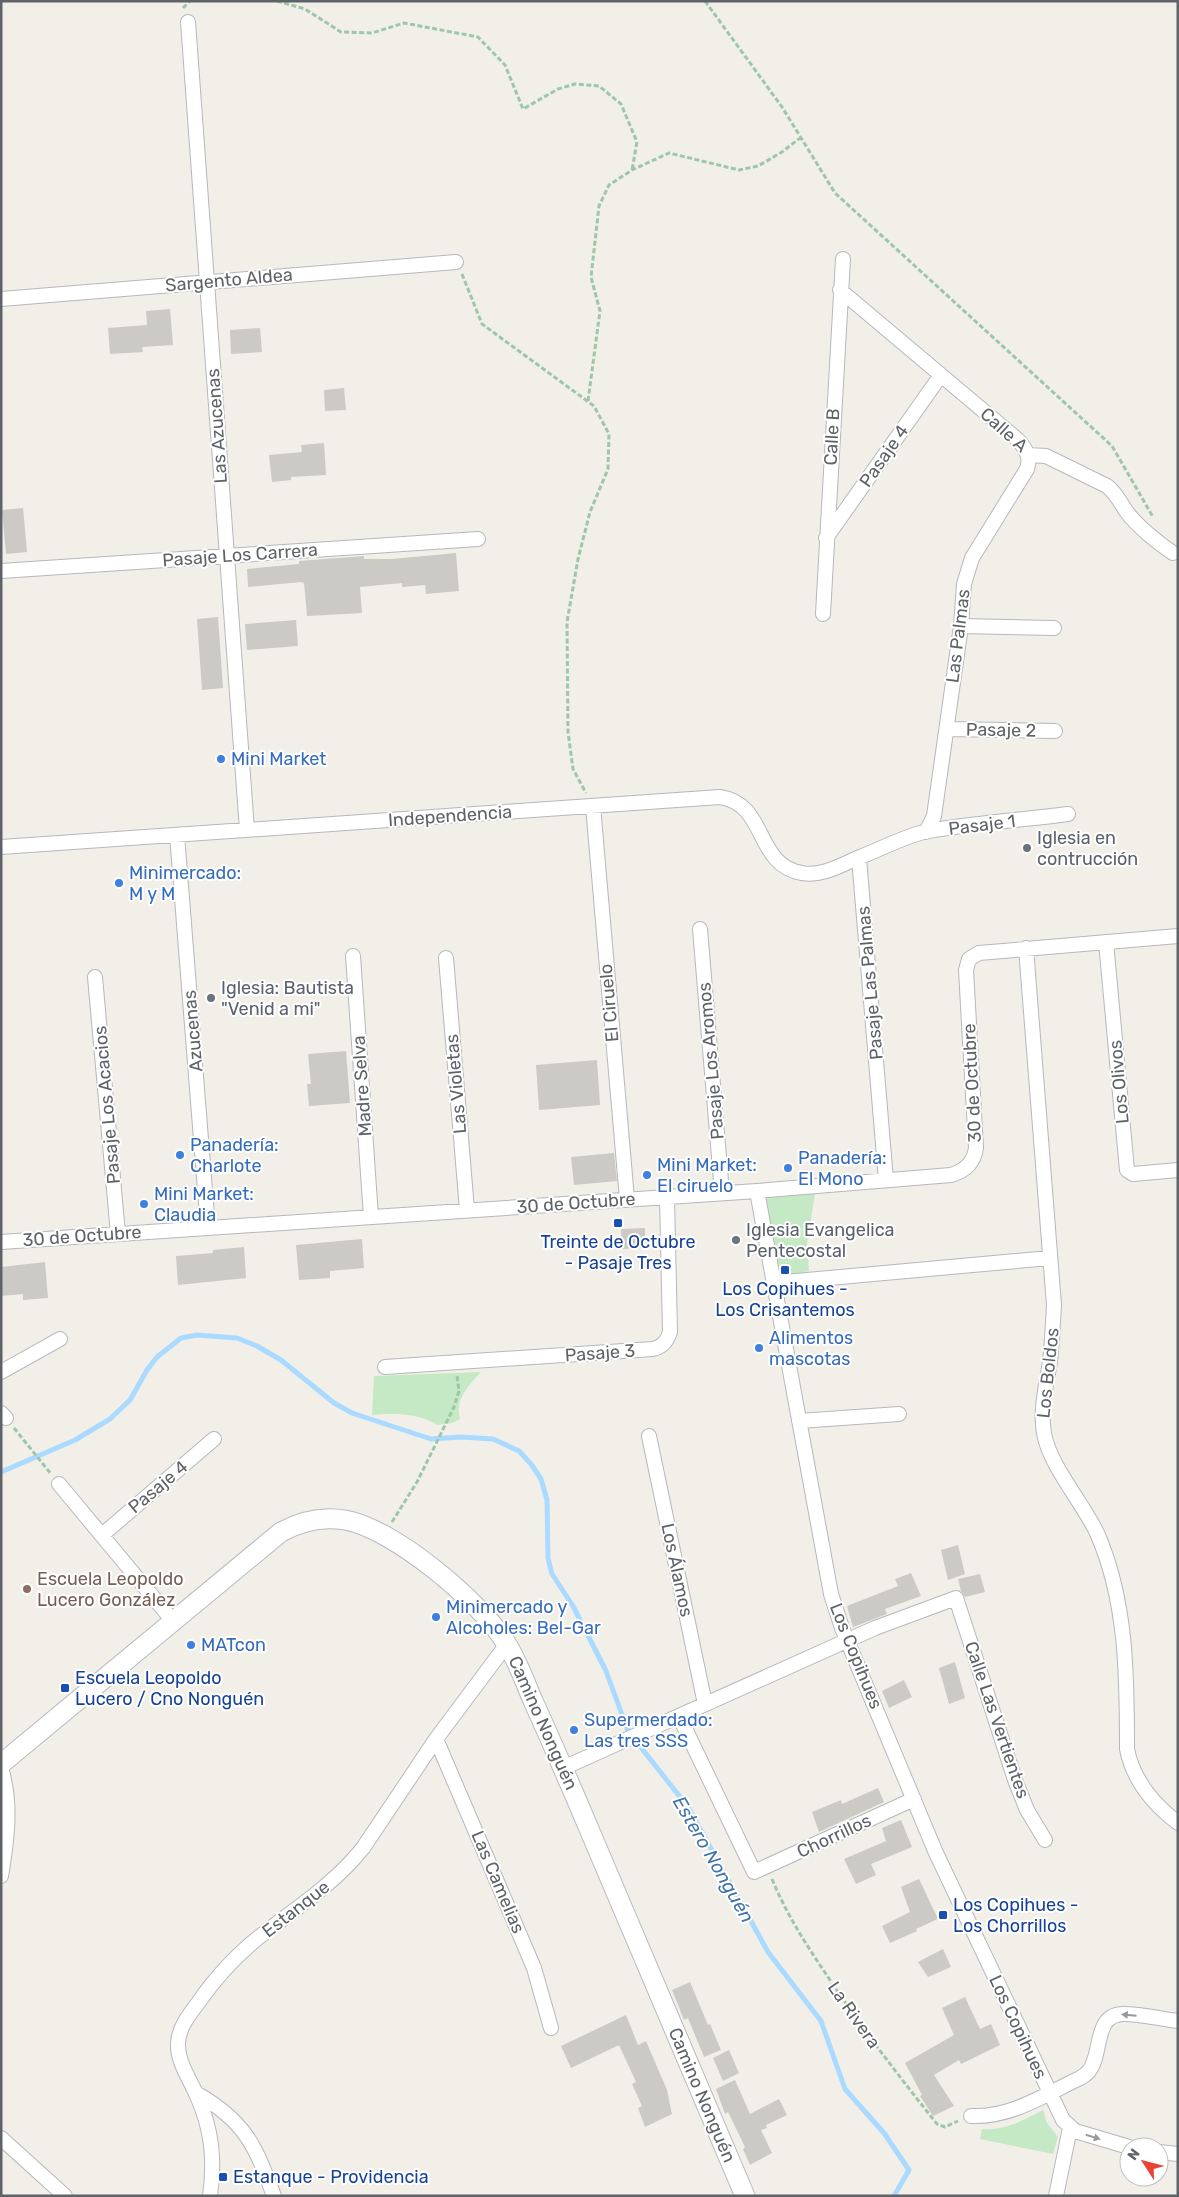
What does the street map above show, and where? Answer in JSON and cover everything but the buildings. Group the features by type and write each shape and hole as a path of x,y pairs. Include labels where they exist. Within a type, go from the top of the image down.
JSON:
{"main road":[{"name":"Camino Nonguén","path":"1,1764 272,1538 291,1527 312,1520 333,1518 359,1524 383,1536 415,1557 461,1592 489,1620 507,1644 564,1768 745,2196"}],"street":[{"name":"Las Azucenas","path":"188,22 247,830"},
{"name":"Calle B","path":"823,614 842,259"},
{"name":"Sargento Aldea","path":"1,298 456,262"},
{"name":"Calle A","path":"840,290 1018,440 1028,455 1046,456 1108,486 1126,511 1160,544 1173,553"},
{"name":"Pasaje 4","path":"826,538 941,375"},
{"name":"Las Palmas","path":"926,832 934,816 961,626 964,584 972,558 1027,469 1028,455"},
{"name":"Pasaje Los Carrera","path":"1,571 478,539"},
{"path":"961,626 1054,628"},
{"name":"Pasaje 2","path":"947,729 1055,731"},
{"name":"Independencia","path":"1,847 720,797 729,798 744,806 772,854 794,871 819,873 859,858"},
{"name":"El Ciruelo","path":"593,806 627,1199"},
{"name":"Pasaje 1","path":"926,832 1068,814"},
{"path":"859,858 926,832"},
{"name":"Azucenas","path":"177,835 208,1228"},
{"name":"Pasaje Las Palmas","path":"859,858 886,1180"},
{"name":"Pasaje Los Aromos","path":"700,929 722,1193"},
{"name":"30 de Octubre","path":"1,1242 757,1191 951,1175 964,1170 973,1160 976,1148 967,964 972,956 979,953 1026,948 1178,936"},
{"name":"Los Olivos","path":"1106,942 1127,1170 1133,1174 1178,1170"},
{"name":"Los Boldos","path":"1026,948 1054,1305 1053,1333 1043,1406 1044,1435 1055,1463 1096,1532 1115,1588 1125,1661 1127,1749 1132,1770 1152,1798 1178,1823"},
{"name":"Madre Selva","path":"353,956 371,1217"},
{"name":"Las Violetas","path":"446,958 467,1210"},
{"name":"Pasaje Los Acacios","path":"95,977 118,1234"},
{"name":"Los Copihues","path":"757,1191 832,1594 847,1641 936,1853 1049,2092 1063,2120 1070,2128"},
{"name":"Pasaje 3","path":"386,1367 652,1349 661,1346 668,1338 670,1332 667,1197"},
{"path":"774,1283 1050,1258"},
{"path":"1,1372 60,1339"},
{"path":"800,1422 899,1414"},
{"name":"Los Álamos","path":"649,1436 705,1704"},
{"name":"Pasaje 4","path":"102,1535 214,1439"},
{"path":"59,1484 173,1621"},
{"name":"Calle Las Vertientes","path":"847,1641 903,1616 956,1598 1015,1780 1027,1810 1045,1840"},
{"path":"564,1768 847,1641"},
{"name":"Estanque","path":"210,2196 213,2174 211,2142 205,2117 178,2052 179,2032 212,1983 239,1954 330,1883 351,1864 364,1848 436,1739 507,1644"},
{"path":"680,1716 760,1869"},
{"name":"Las Camelias","path":"436,1739 534,1968 550,2028"},
{"path":"1,1768 6,1788 8,1810 1,1876"},
{"name":"Chorrillos","path":"760,1869 914,1799"},
{"path":"971,2116 1005,2113 1089,2072 1094,2061 1102,2026 1110,2017 1123,2014 1178,2021"},
{"path":"196,2093 222,2109 243,2129 253,2143 274,2196"},
{"path":"1056,2196 1070,2128 1081,2134 1119,2144"},
{"path":"1,2138 65,2196"}],"path":[{"path":"277,1 305,9 341,32 372,32 404,23 478,36 505,65 524,109 558,89 575,84 599,86 621,104 637,142 632,170"},
{"path":"705,1 782,107 834,193 1112,446 1154,519"},
{"path":"588,401 600,311 591,277 600,206 609,185 632,170 669,153 739,170 758,166 782,152 800,138"},
{"path":"456,262 482,324 594,406 609,434 608,469 590,512 578,559 568,622 568,732 573,769 593,806"},
{"path":"383,1536 417,1482 454,1407 459,1391 457,1374 466,1372"},
{"path":"19,1435 48,1470"},
{"name":"La Rivera","path":"760,1869 795,1928 854,2017 937,2124 944,2127 971,2116"}],"green space":[{"path":"760,1193 815,1194 807,1243 809,1271 777,1278"},
{"path":"481,1372 461,1399 459,1405 460,1419 452,1423 437,1425 414,1416 372,1415 374,1376"},
{"path":"1043,2110 1047,2123 1058,2137 1053,2154 980,2139 982,2129 1007,2127"}],"waterway":[{"name":"Estero Nonguén","path":"1,1472 75,1440 110,1419 130,1400 147,1370 157,1357 181,1338 197,1335 237,1338 257,1346 281,1360 334,1403 352,1413 431,1439 461,1437 493,1439 519,1451 541,1479 547,1500 548,1558 552,1574 573,1606 606,1671 628,1731 688,1807 768,1952 821,2021 845,2089 884,2133 909,2170 894,2196"}],"place":[{"name":"Mini Market","path":"221,759"},
{"name":"Iglesia en contrucción","path":"1027,848"},
{"name":"Minimercado: M y M","path":"119,883"},
{"name":"Iglesia: Bautista \"Venid a mi\"","path":"211,998"},
{"name":"Panadería: Charlote","path":"180,1155"},
{"name":"Panadería: El Mono","path":"788,1168"},
{"name":"Mini Market: El ciruelo","path":"647,1175"},
{"name":"Mini Market: Claudia","path":"144,1204"},
{"name":"Treinte de Octubre - Pasaje Tres","path":"618,1223"},
{"name":"Iglesia Evangelica Pentecostal","path":"736,1240"},
{"name":"Los Copihues - Los Crisantemos","path":"785,1270"},
{"name":"Alimentos mascotas","path":"759,1348"},
{"name":"Escuela Leopoldo Lucero González","path":"27,1589"},
{"name":"Minimercado y Alcoholes: Bel-Gar","path":"436,1617"},
{"name":"MATcon","path":"191,1645"},
{"name":"Escuela Leopoldo Lucero / Cno Nonguén","path":"65,1688"},
{"name":"Supermerdado: Las tres SSS","path":"574,1730"},
{"name":"Los Copihues - Los Chorrillos","path":"943,1915"},
{"name":"Estanque - Providencia","path":"223,2177"}]}
